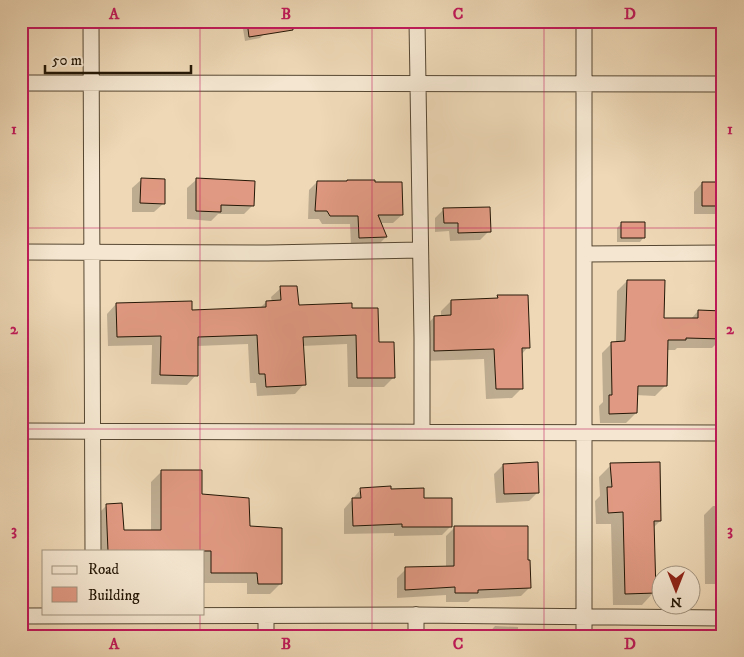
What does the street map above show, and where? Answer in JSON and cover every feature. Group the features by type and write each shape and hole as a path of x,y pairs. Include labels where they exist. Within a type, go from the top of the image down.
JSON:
{"street":[{"path":"91,21 93,550"},
{"path":"417,21 422,432"},
{"path":"584,21 584,636"},
{"path":"21,83 723,84"},
{"path":"21,252 268,253 420,250"},
{"path":"584,254 723,253"},
{"path":"21,431 723,433"},
{"path":"416,615 416,636"},
{"path":"21,616 416,615 723,618"},
{"path":"266,616 266,636"}],"building":[{"path":"247,21 292,21 293,30 249,37"},
{"path":"141,178 165,179 165,204 140,203"},
{"path":"196,178 255,181 254,206 221,205 221,212 196,211"},
{"path":"317,181 402,182 403,215 378,215 387,237 359,238 358,216 330,216 327,211 315,211"},
{"path":"702,182 723,182 723,206 702,206"},
{"path":"490,207 491,232 458,233 458,223 444,223 443,208"},
{"path":"621,222 645,222 645,238 621,238"},
{"path":"627,280 665,280 664,318 698,318 698,310 723,311 723,339 686,338 686,340 668,340 667,386 638,386 637,413 609,414 609,395 612,395 611,342 625,341"},
{"path":"280,286 297,286 299,305 352,303 352,308 378,308 379,342 394,342 395,378 357,378 356,335 303,337 306,385 266,387 265,374 259,374 257,335 198,337 198,376 160,375 161,336 117,337 116,303 192,301 192,310 266,307 266,301 281,300"},
{"path":"497,295 528,295 530,348 522,348 523,389 496,389 494,349 434,351 434,316 451,315 451,300 498,298"},
{"path":"538,462 539,493 504,494 503,464"},
{"path":"660,462 661,521 654,521 655,564 652,564 652,593 625,594 623,512 608,513 607,487 612,487 610,463"},
{"path":"161,470 202,470 202,494 249,498 250,526 282,528 282,584 258,584 257,573 211,573 211,551 108,550 106,504 122,503 124,530 161,530"},
{"path":"391,486 391,489 424,488 424,498 452,498 452,527 402,527 402,524 353,526 352,498 361,498 360,488"},
{"path":"454,526 528,526 528,560 530,560 531,588 478,590 478,593 455,593 455,587 405,590 405,567 454,566"}]}
